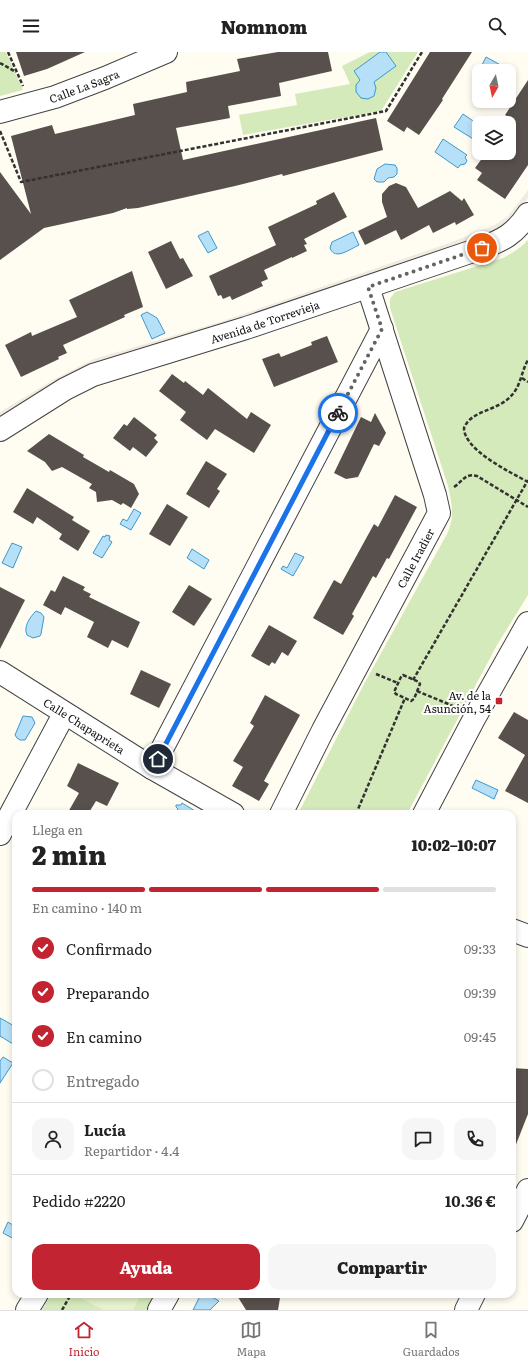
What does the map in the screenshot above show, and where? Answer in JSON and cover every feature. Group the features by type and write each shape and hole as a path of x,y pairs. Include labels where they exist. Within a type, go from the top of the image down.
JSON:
{"street":[{"name":"Calle La Sagra","path":"0,112 55,97 166,52"},
{"name":"Avenida de Torrevieja","path":"0,430 65,389 93,375 246,328 499,241 509,236 521,225 528,214"},
{"name":"Calle Iradier","path":"283,810 323,730 439,513 435,495 368,287"},
{"path":"152,768 382,329"},
{"path":"426,810 475,716 528,623"},
{"name":"Calle Chapaprieta","path":"0,672 64,714 152,768 226,810"},
{"path":"13,810 64,714"},
{"path":"0,834 12,812"},
{"path":"516,932 528,936"},
{"path":"516,1213 528,1190"},
{"path":"27,1310 34,1298"},
{"path":"159,1310 166,1298"},
{"path":"466,1310 472,1298"}],"path":[{"path":"8,52 25,92"},
{"path":"0,130 1,136 21,182 386,111 422,52"},
{"path":"0,63 16,72"},
{"path":"413,680 528,481 482,454 473,447 464,433 466,425 476,415 505,402 516,391 528,360"},
{"path":"522,378 528,382"},
{"path":"452,489 468,475 477,476 528,507"},
{"path":"369,671 398,683"},
{"path":"403,675 413,680 419,682 420,684 413,700 410,701 395,694 394,691 403,675"},
{"path":"417,691 459,709"},
{"path":"358,810 405,698"},
{"path":"62,1310 69,1298"}],"green space":[{"path":"0,52 6,52 23,90 0,96"},
{"path":"370,52 418,52 381,111 243,135 239,115 297,105 295,94 350,84 342,66"},
{"path":"528,240 528,595 497,645 409,810 300,810 364,684 450,528 452,505 448,486 390,308 390,299 395,292 503,258 519,248"},
{"path":"49,1298 156,1298 150,1310 42,1310"},
{"path":"81,1298 139,1298 133,1310 103,1310"}],"shaded area":[{"path":"528,190 528,198 512,220 498,229 0,418 0,412 53,380 94,359 220,322 452,242 495,225 508,216"}],"water":[{"path":"380,52 386,52 396,66 374,82 376,88 374,96 368,99 361,98 356,92 356,85 360,80 354,71"},
{"path":"486,57 499,64 482,64"},
{"path":"463,114 472,120 472,138 454,127"},
{"path":"443,139 467,155 465,157 467,161 465,164 460,165 458,168 435,152"},
{"path":"385,164 395,165 397,168 397,174 394,177 388,178 384,182 377,182 374,179 377,169"},
{"path":"208,231 217,248 208,253 198,236"},
{"path":"353,232 359,245 343,253 335,254 332,252 330,248 332,242"},
{"path":"147,312 157,318 165,333 152,339 141,315"},
{"path":"134,509 141,513 131,530 120,524 123,519 127,521"},
{"path":"106,535 110,536 109,540 112,542 102,558 93,553 103,536 105,537"},
{"path":"12,543 22,547 13,568 2,563"},
{"path":"192,549 209,560 204,569 187,558"},
{"path":"295,553 304,557 293,576 281,569 283,566 287,568"},
{"path":"36,611 41,613 44,617 40,636 33,638 27,635 26,629 29,619"},
{"path":"23,716 32,717 35,723 25,740 20,740 15,735"},
{"path":"476,780 498,790 494,799 472,788"},
{"path":"182,803 193,810 178,810 176,805 181,805"},
{"path":"0,1018 12,1025 12,1043 0,1036"},
{"path":"3,1057 12,1062 12,1065 0,1083 0,1061"},
{"path":"8,1222 12,1224 12,1238 3,1233"},
{"path":"199,1298 214,1298 219,1301 210,1310 193,1310"}],"building":[{"path":"16,52 85,52 47,69 24,76"},
{"path":"278,52 328,52 332,71 279,83 281,96 228,106 230,118 176,128 183,160 376,118 383,150 283,176 282,174 235,186 138,208 127,208 113,213 44,228 0,260 0,172 31,214 11,136 52,125 55,134 135,115 133,104 187,92 186,82 240,71 237,59"},
{"path":"430,52 472,52 442,99 443,100 419,135 407,127 404,132 387,121"},
{"path":"528,80 528,165 505,199 477,180 482,173 475,168 481,160 516,160 516,116 505,115 510,108 516,108 516,98"},
{"path":"396,183 406,187 418,208 450,191 462,201 464,198 474,215 456,225 455,222 433,233 429,225 401,240 396,230 365,245 358,231 387,217 382,202 382,194 389,186"},
{"path":"334,192 347,217 304,239 307,244 304,245 307,251 264,270 268,279 261,282 263,286 232,300 230,296 223,299 221,295 218,296 209,276 276,245 268,227 317,204 316,201"},
{"path":"171,241 180,259 183,258 193,276 166,289 148,252"},
{"path":"132,271 143,307 124,315 125,317 63,345 67,353 58,357 59,359 21,377 5,345 31,332 32,336 77,317 69,300"},
{"path":"327,336 338,362 274,387 262,359 279,353 281,357 312,345 311,342"},
{"path":"172,374 184,383 185,381 203,395 208,388 247,419 251,412 271,425 254,453 215,429 207,440 180,420 186,412 159,391"},
{"path":"375,413 386,433 379,446 374,444 358,477 346,479 334,473 361,417 371,422"},
{"path":"134,417 157,435 154,438 158,442 146,457 133,447 130,451 113,438 124,424 127,426"},
{"path":"49,434 84,455 83,457 134,484 139,494 131,508 123,503 121,505 112,500 97,502 96,492 89,488 92,484 62,467 52,471 45,462 27,451"},
{"path":"206,461 227,474 217,489 220,491 209,508 186,494"},
{"path":"27,488 74,517 72,520 90,531 78,551 59,539 62,534 37,517 33,524 13,512"},
{"path":"395,495 417,507 389,559 387,558 376,578 373,576 352,614 354,616 343,635 313,618 334,580 341,584 374,524 378,527"},
{"path":"167,504 188,517 170,546 149,534"},
{"path":"63,576 85,587 83,590 91,594 89,597 140,622 128,648 112,640 108,648 87,637 94,622 65,607 61,615 43,605 51,590 55,592"},
{"path":"189,585 212,599 194,626 172,612"},
{"path":"0,587 25,600 0,649"},
{"path":"269,625 297,641 288,656 282,652 275,664 272,662 269,666 251,656"},
{"path":"141,670 171,684 159,708 130,694"},
{"path":"265,695 300,715 264,781 269,784 259,801 232,786 243,767 233,761 254,726 250,723"},
{"path":"514,712 528,720 528,803 505,791 525,755 498,738"},
{"path":"78,763 119,783 107,806 96,801 90,810 69,810 79,793 67,786"},
{"path":"516,1068 528,1069 528,1114 516,1144"},
{"path":"238,1298 280,1298 278,1310 246,1310"}],"way so far":[{"path":"338,413 382,329 368,287 482,248"}],"place":[{"name":"Av. de la Asunción, 54","path":"499,701"}],"route":[{"path":"158,759 338,413"}]}
